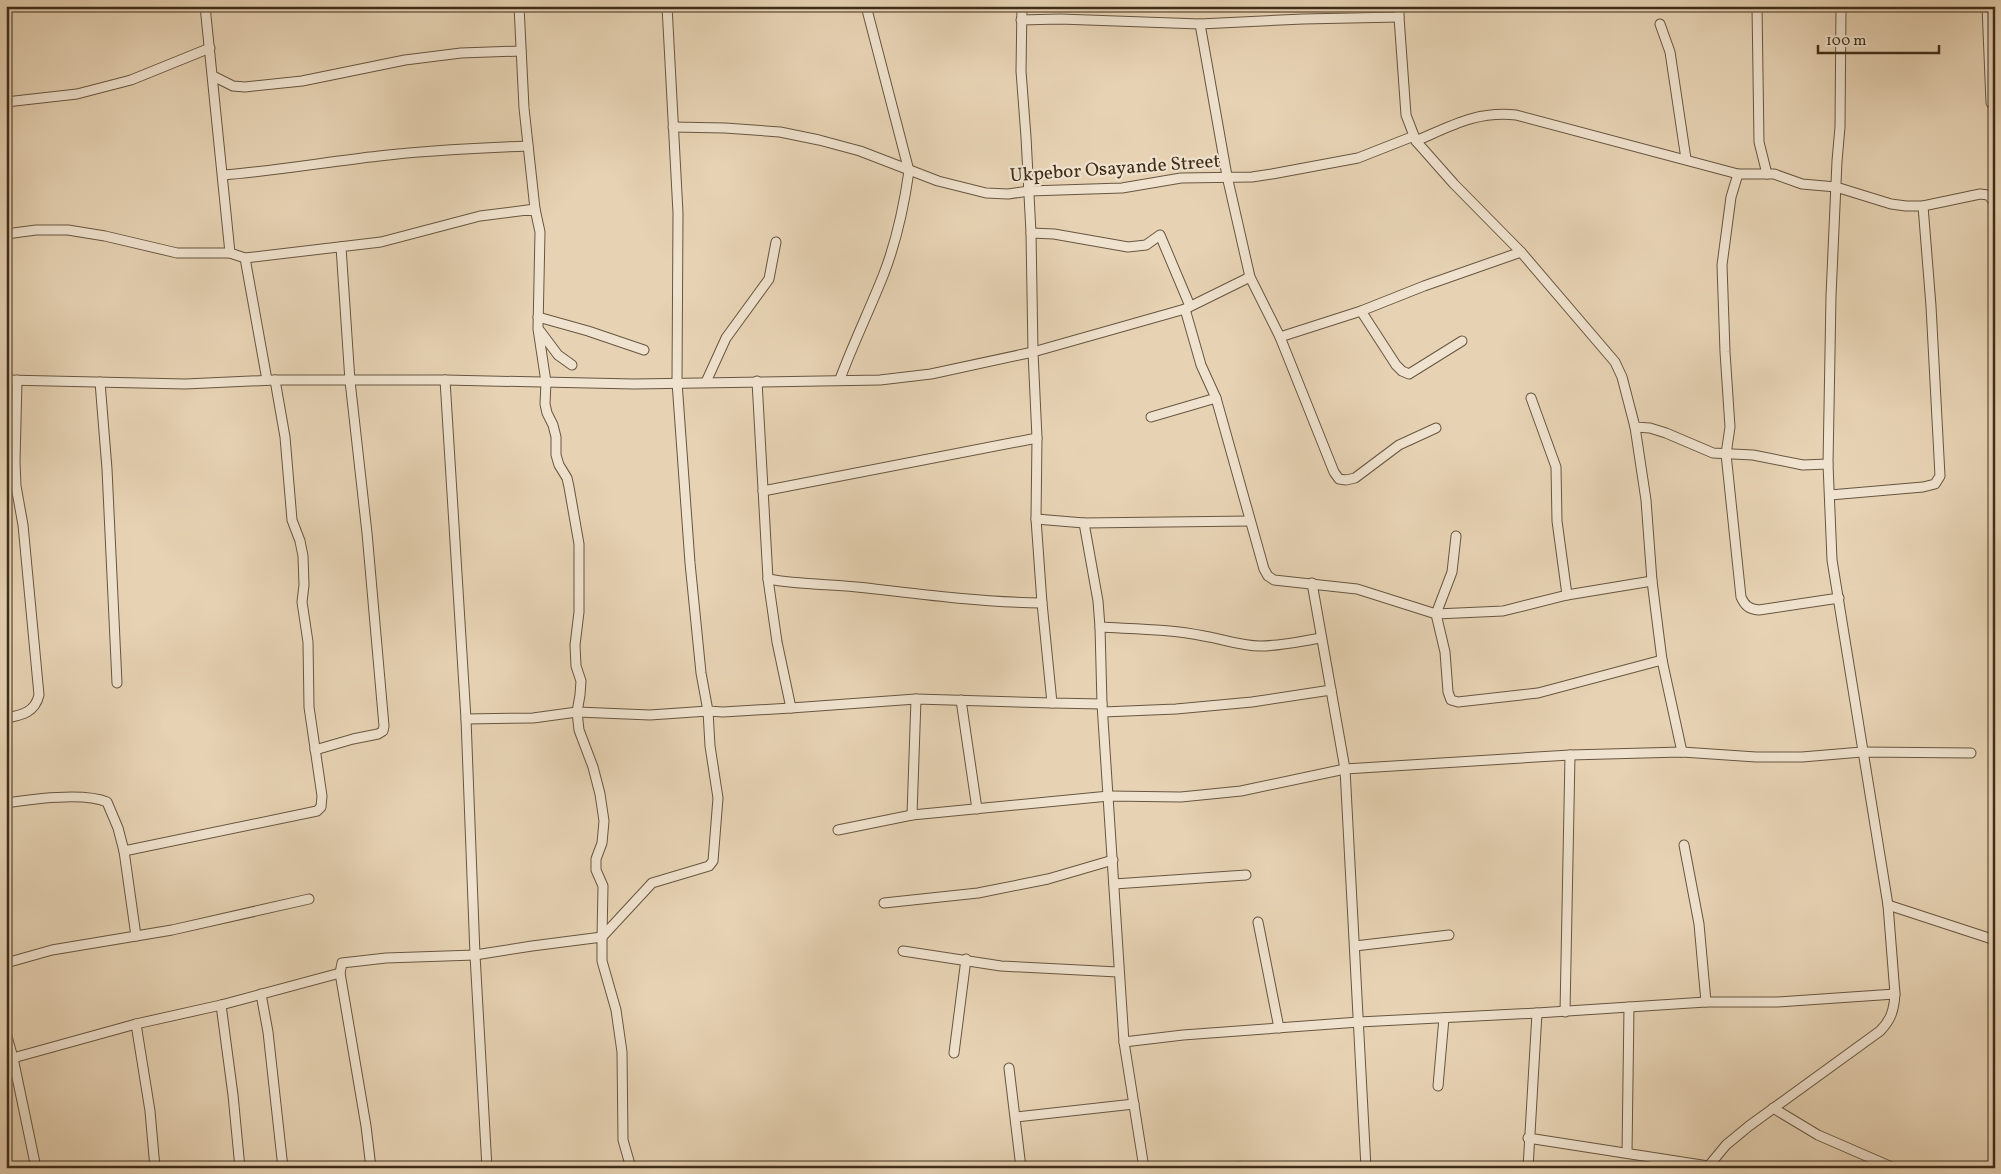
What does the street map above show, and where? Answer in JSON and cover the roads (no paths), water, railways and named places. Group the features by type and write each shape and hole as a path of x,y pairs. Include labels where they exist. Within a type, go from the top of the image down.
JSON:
{"street":[{"path":"205,6 230,253"},
{"path":"519,6 524,108 540,232 538,329 546,382 547,413 556,437 558,465 567,478 579,544 579,612 575,644 576,666 581,682 577,712 579,730 600,794 604,822 602,843 596,859 596,870 603,886 602,961 616,1010 622,1052 623,1140 631,1168"},
{"path":"371,1168 366,1126 340,973 342,963 386,958 474,955 602,937 652,883 708,866 713,861 718,798 710,746 708,711 701,673 690,563 678,382 678,213 667,6"},
{"path":"840,379 852,346 884,274 905,198 909,171 866,6"},
{"path":"1022,6 1020,71 1031,233 1032,352 1037,438 1036,519 1052,703"},
{"path":"1398,6 1406,115 1415,138 1454,184 1522,252 1615,362 1622,377 1635,427 1646,500 1652,581 1662,660 1682,752"},
{"path":"1757,6 1758,142 1767,174"},
{"path":"1528,1138 1708,1167 1726,1145 1773,1108 1880,1031 1890,1021 1894,1007 1895,994 1888,905 1832,560 1828,464 1831,296 1840,126 1841,6"},
{"path":"1987,6 1991,103"},
{"path":"1021,20 1060,19 1200,24 1399,16"},
{"path":"1200,24 1227,176 1250,277 1280,337 1334,472 1339,479 1355,478 1399,445 1436,428"},
{"path":"1660,24 1670,52 1686,159"},
{"path":"6,102 77,94 131,80 210,48"},
{"path":"213,76 233,86 245,87 302,81 405,60 461,53 521,51"},
{"name":"Ukpebor Osayande Street","path":"673,127 780,132 860,151 893,162 909,171 938,181 986,193 1008,194 1029,191 1122,188 1181,178 1252,177 1272,174 1358,158 1480,115 1498,113 1516,115 1738,174 1767,174 1802,184 1836,187 1891,204 1923,206 1980,194 1988,196 1995,203"},
{"path":"222,175 274,171 415,153 528,146"},
{"path":"1738,174 1731,196 1722,265 1730,427 1726,454 1741,597 1744,605 1750,609 1759,610 1839,598"},
{"path":"1830,495 1923,488 1935,484 1940,476 1932,316 1923,206"},
{"path":"6,234 36,230 68,230 105,236 177,253 230,253 245,258 381,242 480,216 536,209"},
{"path":"1031,233 1054,234 1128,246 1146,246 1160,235 1188,308 1201,365 1216,398 1250,521 1268,576 1274,580 1358,589 1436,614 1503,611 1567,595 1652,581"},
{"path":"706,382 726,338 769,279 776,242"},
{"path":"315,750 378,734 383,731 384,726 367,533 350,381 341,247"},
{"path":"1280,337 1361,312 1424,286 1522,252"},
{"path":"124,851 317,811 321,807 322,796 309,707 308,642 302,602 304,570 300,541 292,520 285,438 245,258"},
{"path":"6,380 185,384 271,380 445,380 634,384 906,378 1032,352 1188,308 1250,277"},
{"path":"1361,312 1396,365 1402,371 1409,374 1462,341"},
{"path":"538,317 644,350"},
{"path":"538,329 558,355 572,365"},
{"path":"6,718 30,712 36,705 39,695 24,533 16,486 17,380"},
{"path":"445,380 466,719 474,955 487,1168"},
{"path":"757,381 768,579 777,642 791,708"},
{"path":"100,382 107,469 117,683"},
{"path":"1151,417 1216,398"},
{"path":"1531,398 1556,467 1557,521 1567,595"},
{"path":"1635,427 1650,428 1666,433 1714,453 1753,454 1803,465 1828,464"},
{"path":"763,491 1037,438"},
{"path":"1036,519 1084,523 1250,521"},
{"path":"1084,523 1098,601 1102,708 1124,1042 1144,1168"},
{"path":"1456,536 1452,572 1436,614 1445,652 1448,692 1452,700 1458,702 1538,693 1662,660"},
{"path":"768,579 793,584 866,588 927,596 1042,603"},
{"path":"1312,584 1345,769 1366,1168"},
{"path":"1100,627 1179,632 1205,636 1239,645 1285,644 1321,638"},
{"path":"466,719 533,718 577,712 650,715 708,711 723,712 916,699 1052,703 1102,708 1176,709 1252,702 1330,690"},
{"path":"912,815 916,699"},
{"path":"961,700 977,809"},
{"path":"838,830 912,815 1109,796 1181,797 1241,791 1345,769 1570,755 1682,752 1756,757 1802,757 1862,752 1971,753"},
{"path":"1565,1012 1570,755"},
{"path":"6,803 73,798 97,798 107,802 118,828 124,851 136,936"},
{"path":"1684,845 1700,924 1706,1002"},
{"path":"884,903 978,893 1048,879 1113,860"},
{"path":"1114,884 1246,875"},
{"path":"6,963 52,950 172,930 308,899"},
{"path":"1888,905 1995,940"},
{"path":"1258,922 1279,1028"},
{"path":"1355,946 1448,935"},
{"path":"903,952 966,959 1001,966 1118,972"},
{"path":"954,1052 966,959"},
{"path":"10,1059 136,1024 340,973"},
{"path":"261,994 268,1032 283,1168"},
{"path":"1124,1042 1183,1034 1359,1022 1565,1012 1706,1002 1777,1002 1895,994"},
{"path":"221,1004 240,1168"},
{"path":"1626,1153 1628,1007"},
{"path":"1528,1168 1528,1138 1537,1013"},
{"path":"1438,1086 1444,1018"},
{"path":"136,1024 150,1111 155,1168"},
{"path":"6,1033 10,1059 36,1168"},
{"path":"1009,1068 1021,1168"},
{"path":"1016,1117 1134,1104"},
{"path":"1773,1108 1818,1134 1894,1168"}]}
